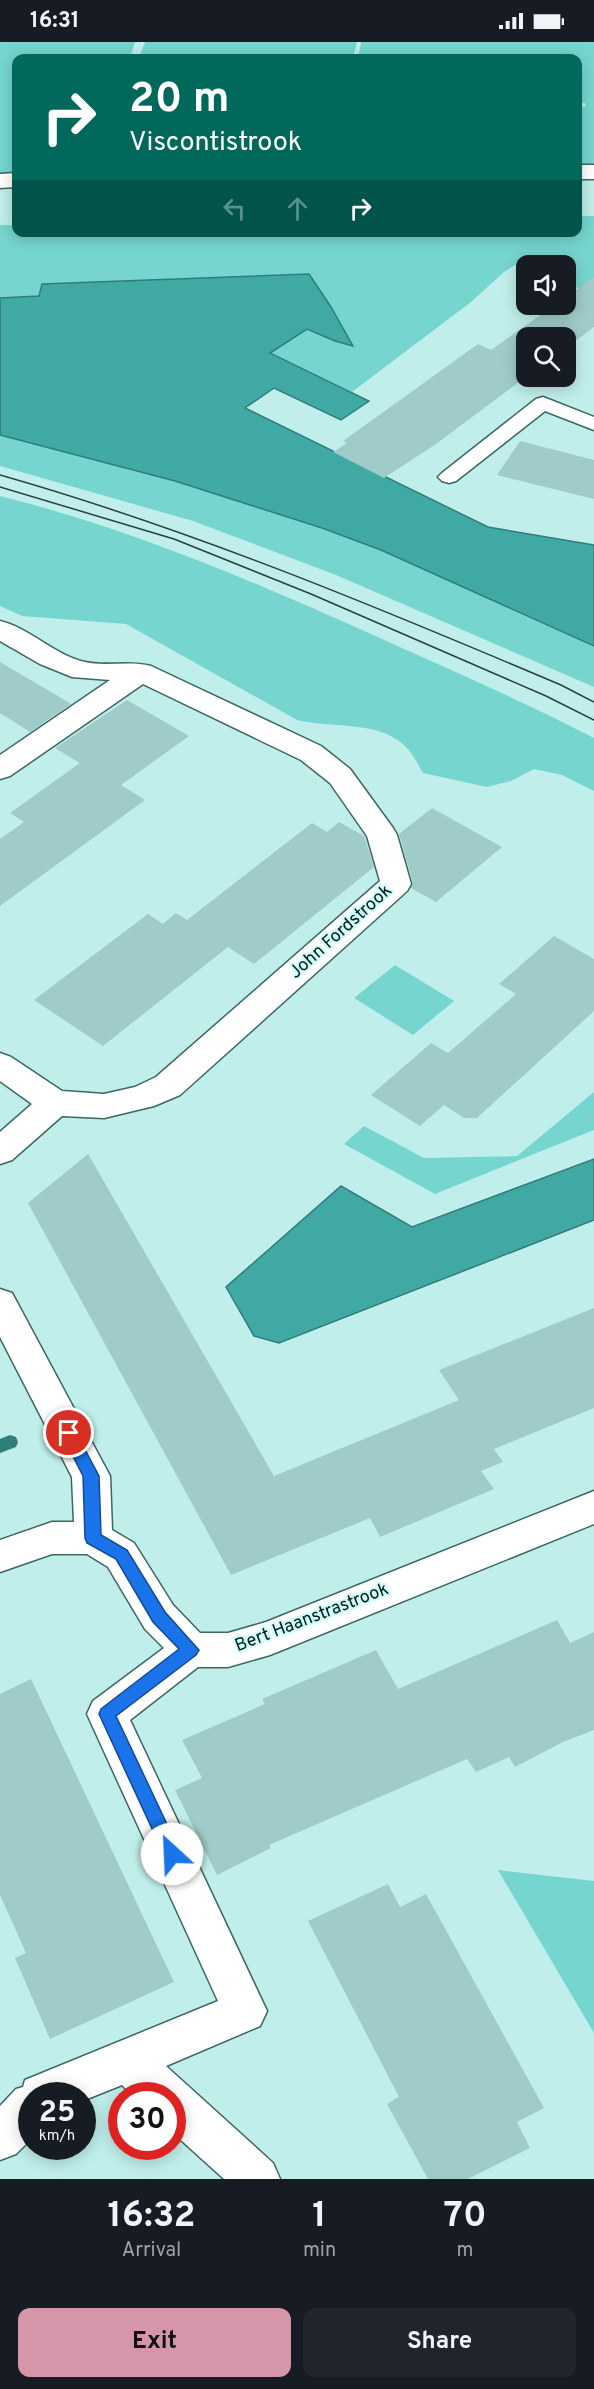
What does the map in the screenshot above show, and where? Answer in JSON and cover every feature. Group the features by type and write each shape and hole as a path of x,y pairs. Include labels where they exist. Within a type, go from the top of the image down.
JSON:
{"street":[{"path":"0,629 50,658 82,671 141,672"},
{"path":"0,769 141,672"},
{"name":"John Fordstrook","path":"55,1103 104,1106 142,1097 168,1086 396,884 382,835 340,776 311,753 141,672"},
{"path":"0,1065 55,1103 0,1151"},
{"path":"5,1321 91,1476 93,1538"},
{"name":"Bert Haanstrastrook","path":"191,1650 228,1650 270,1638 594,1507"},
{"path":"0,1556 52,1538 93,1538 121,1555 159,1617 191,1650 107,1714 244,2011 76,2082"},
{"path":"128,2061 151,2082"},
{"path":"186,2114 257,2179"},
{"path":"0,2138 18,2119"}],"lane":[{"path":"449,477 543,403 594,424"}],"shaded area":[{"path":"0,42 135,42 131,54 12,54 12,187 0,187"},
{"path":"145,42 357,42 354,54 140,54"},
{"path":"361,42 594,42 594,178 582,179 582,106 586,107 585,103 582,103 582,54 359,54"},
{"path":"582,216 594,216 594,296 576,287 576,255 516,255 516,265 504,272 471,302 352,392 270,352 307,329 335,341 352,345 309,274 42,284 39,296 0,298 0,225 12,225 12,237 582,237"},
{"path":"309,274 353,346 307,329 270,353 369,401 341,420 274,388 245,408 488,527 594,545 594,646 381,550 322,528 175,481 0,435 0,298 39,296 42,284"},
{"path":"0,435 175,481 322,528 381,550 594,646 594,687 336,575 193,521 0,466"},
{"path":"0,496 95,523 234,575 483,684 567,724 594,738 594,791 562,775 534,769 511,781 487,787 423,773 408,749 384,733 371,729 297,720 126,624 22,616 0,606"},
{"path":"395,965 454,1001 413,1035 354,998"},
{"path":"594,1092 594,1130 435,1194 344,1144 364,1126 424,1158 517,1156"},
{"path":"594,1159 594,1220 279,1343 254,1336 226,1287 341,1186 412,1227"},
{"path":"498,1870 594,1881 594,2033"}],"building":[{"path":"594,277 594,327 576,340 576,327 524,327 540,315 576,315 576,290"},
{"path":"516,332 516,384 436,444 384,478 333,452 347,443 343,441 478,344 491,350"},
{"path":"520,441 594,460 594,499 497,475"},
{"path":"0,662 71,704 30,732 0,713"},
{"path":"127,700 189,736 121,785 145,800 0,906 0,839 24,822 10,813 80,763 55,748"},
{"path":"432,808 502,847 436,902 411,888 413,883 399,834"},
{"path":"339,822 364,836 374,867 254,964 228,947 103,1046 34,1000 148,914 163,924 176,913 187,920 312,823 327,832"},
{"path":"554,936 594,959 594,1011 477,1118 464,1118 444,1105 420,1126 371,1095 431,1043 448,1053 516,994 499,984"},
{"path":"88,1154 274,1476 459,1400 439,1370 594,1308 594,1408 494,1449 503,1462 481,1471 494,1489 380,1537 370,1518 231,1575 28,1203"},
{"path":"557,1620 570,1643 594,1632 594,1730 563,1742 515,1767 509,1757 476,1772 467,1759 269,1845 271,1848 217,1875 175,1790 202,1778 182,1740 265,1704 262,1699 376,1650 398,1689"},
{"path":"31,1679 174,1982 50,2039 15,1958 26,1953 0,1895 0,1694"},
{"path":"388,1884 400,1907 426,1894 544,2108 517,2122 530,2148 468,2179 428,2179 387,2104 399,2097 308,1921"}],"waterway":[{"path":"0,1446 10,1442"}],"tram line":[{"path":"0,475 143,520 284,571 561,685 594,702"},
{"path":"0,487 174,539 311,594 546,696 594,720"}],"route":[{"path":"69,1433 91,1476 93,1538 121,1555 159,1617 191,1650 107,1714 172,1854"}]}
